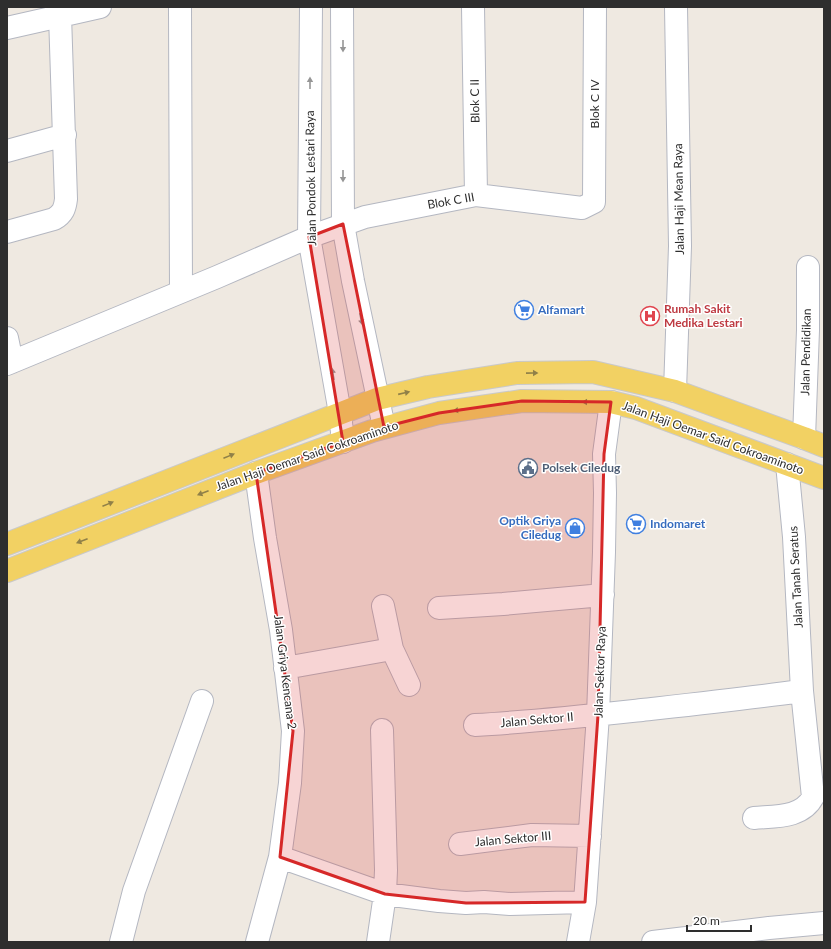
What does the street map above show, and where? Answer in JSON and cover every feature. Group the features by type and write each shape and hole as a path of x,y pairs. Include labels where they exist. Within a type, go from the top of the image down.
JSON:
{"main road":[{"name":"Jalan Haji Oemar Said Cokroaminoto","path":"7,544 378,399 428,387 525,373 592,372 675,391 824,446"},
{"name":"Jalan Haji Oemar Said Cokroaminoto","path":"7,571 256,472 384,428 439,412 522,401 611,402 636,408 824,478"}],"street":[{"path":"7,28 100,7"},
{"path":"180,7 181,291"},
{"name":"Jalan Pondok Lestari Raya","path":"311,7 309,237 340,413 343,442"},
{"path":"342,7 343,224 353,281 384,428"},
{"name":"Blok C II","path":"473,7 476,195"},
{"name":"Blok C IV","path":"594,202 595,7"},
{"name":"Jalan Haji Mean Raya","path":"675,391 680,246 676,7"},
{"path":"7,232 54,219 60,216 65,206 65,135 60,15"},
{"path":"7,151 65,135"},
{"name":"Blok C III","path":"9,363 217,277 309,237 365,217 476,195 582,208 594,202"},
{"name":"Jalan Pendidikan","path":"804,438 816,330 808,267"},
{"path":"7,338 9,363"},
{"name":"Jalan Sektor Raya","path":"578,942 585,902 598,715 603,594 605,493 604,454 611,402"},
{"name":"Jalan Tanah Seratus","path":"754,818 793,814 801,811 810,804 813,797 802,691 794,537 787,464"},
{"name":"Jalan Griya Kencana 2","path":"256,472 280,630 293,731 290,784 280,857 257,942"},
{"path":"439,608 504,604 603,594"},
{"path":"383,606 392,649 409,686"},
{"path":"285,668 392,649"},
{"name":"Jalan Sektor II","path":"475,725 517,723 697,705 802,691"},
{"path":"121,942 134,891 202,701"},
{"path":"378,942 385,894 386,870 382,730"},
{"name":"Jalan Sektor III","path":"460,844 532,835 590,836"},
{"path":"280,857 385,894 466,903 484,902 510,904 585,902"},
{"path":"653,942 824,923"}],"highlighted area":[{"path":"343,224 384,427 439,413 522,401 611,402 604,454 598,715 585,902 466,903 385,894 280,857 293,731 256,473 343,442 309,237"}],"place":[{"name":"Alfamart","path":"524,310"},
{"name":"Rumah Sakit Medika Lestari","path":"650,316"},
{"name":"Polsek Ciledug","path":"528,468"},
{"name":"Indomaret","path":"636,524"},
{"name":"Optik Griya Ciledug","path":"575,528"}]}
